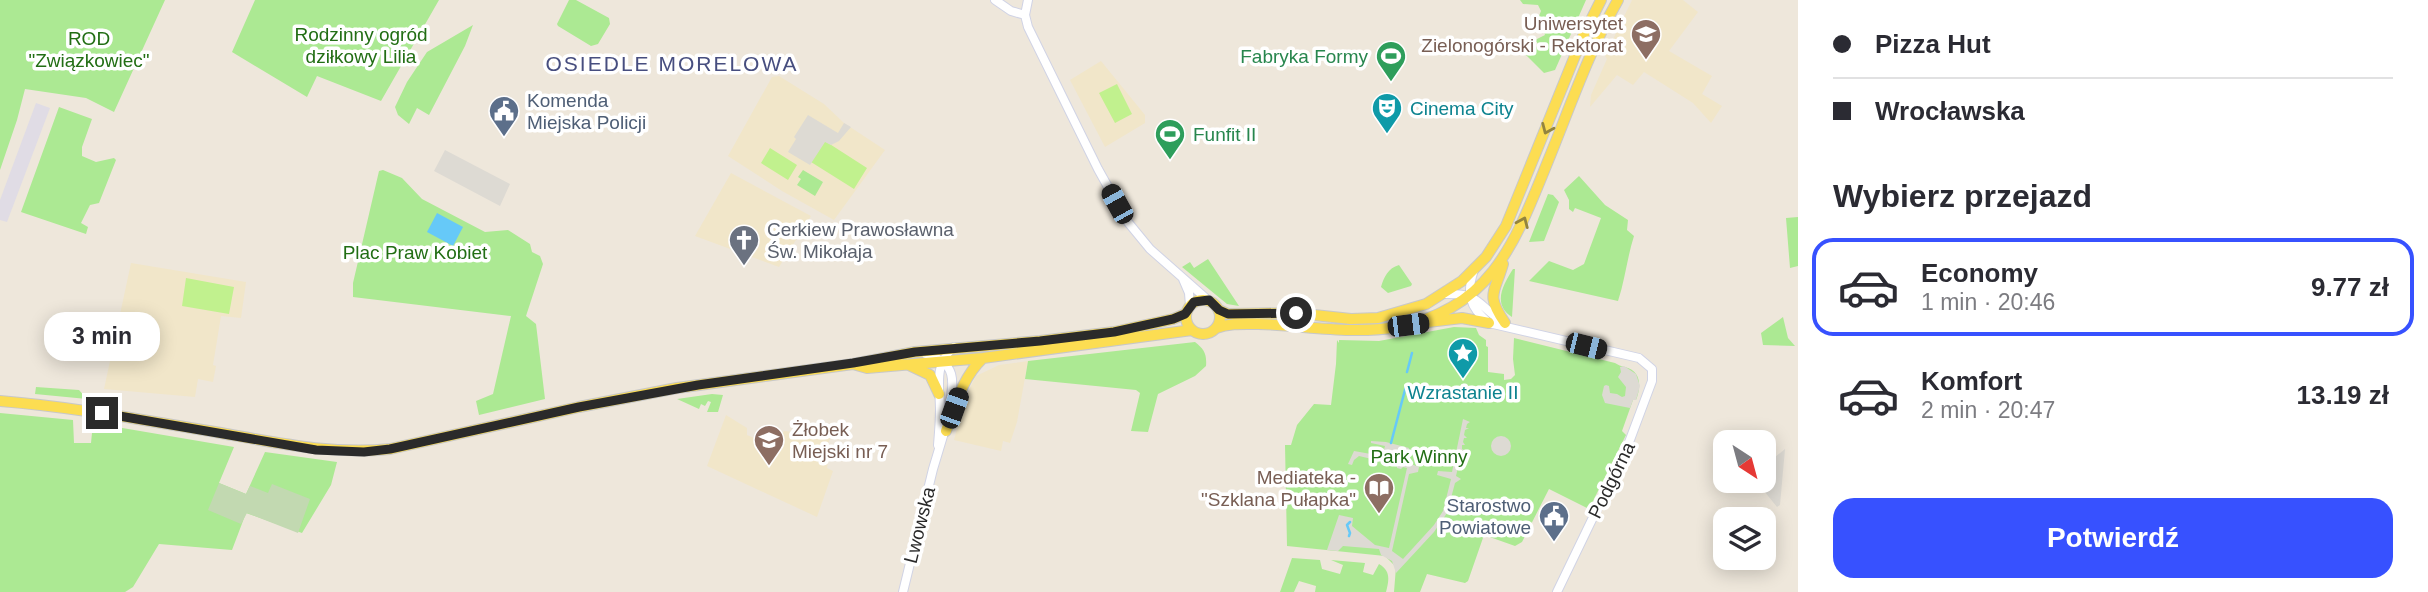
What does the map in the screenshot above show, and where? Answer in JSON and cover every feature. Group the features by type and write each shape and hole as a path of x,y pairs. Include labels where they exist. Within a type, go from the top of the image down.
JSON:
{"main road":[{"path":"0,401 102,413 316,450 364,452 390,449 664,391 915,352 1100,334 1173,319 1199,300 1209,300 1219,310 1228,314 1296,313 1351,320 1378,318 1409,311 1445,294 1474,270 1493,248 1506,226 1600,0 1616,4 1594,48 1492,295 1493,303 1504,323"},
{"path":"1408,325 1440,313 1468,296 1506,256"},
{"path":"1187,310 1192,330"},
{"path":"1216,328 1220,319 1219,310"},
{"path":"853,363 867,368 983,358 1192,330 1204,334 1224,326 1255,324 1379,329 1462,318 1489,323"},
{"path":"946,431 964,380 983,358"},
{"path":"907,364 930,375 939,394"}],"street":[{"path":"995,0 1011,11 1025,15"},
{"path":"1028,0 1025,15 1028,27 1122,213 1143,242 1209,300"},
{"path":"1474,270 1468,296 1477,313 1489,323 1514,330"},
{"path":"1180,273 1189,293 1187,310"},
{"path":"1445,294 1468,296 1482,303 1514,330"},
{"name":"Podgórna","path":"1514,330 1639,358 1649,365 1653,377 1628,445 1557,592"},
{"path":"915,352 942,361 954,347"},
{"name":"Lwowska","path":"903,592 936,458 946,431 953,381 951,371 942,361 938,372 940,412 936,458"}],"shaded area":[{"name":"Uniwersytet Zielonogórski - Rektorat","path":"1632,0 1683,0 1698,12 1669,51 1712,76 1702,94 1722,106 1711,123 1693,103 1644,72 1633,85 1617,75 1590,107 1591,95 1607,59 1605,56"},
{"path":"1101,61 1145,115 1145,123 1105,147 1070,80"},
{"path":"779,76 824,104 844,123 885,150 834,220 728,156 772,77"},
{"path":"36,103 50,108 7,222 0,220 0,200"},
{"path":"808,115 838,133 844,123 851,127 839,141 831,145 825,142 810,165 788,152"},
{"path":"445,150 510,184 500,206 434,171"},
{"path":"731,173 811,216 779,267 695,236"},
{"path":"131,263 246,282 241,318 221,316 213,382 198,379 195,397 104,389"},
{"path":"1028,361 1017,422 1010,443 1003,441 1001,451 954,440 966,396 976,376 999,365"},
{"path":"1624,366 1636,374 1640,386 1636,400 1633,400 1630,408 1605,403 1602,395 1606,385 1609,386 1610,393 1625,396 1626,387 1618,377 1620,367"},
{"name":"Żłobek Miejski nr 7","path":"726,415 747,428 747,435 775,447 784,431 831,436 824,455 829,456 827,468 833,471 817,517 707,466"},
{"path":"1463,419 1470,422 1466,428 1469,428 1465,430 1464,435 1467,438 1464,438 1465,445 1462,445 1462,464 1459,463 1456,476 1461,479 1455,483 1447,513 1434,532 1396,573 1392,561 1381,555 1379,549 1343,546 1338,551 1327,550 1339,515 1353,518 1352,526 1375,545 1389,548 1407,468 1397,468 1397,465 1359,456 1352,465 1348,464 1354,451 1382,456 1385,446 1371,441 1386,442 1409,448 1406,462 1419,467 1418,472 1409,474 1392,551 1403,559 1443,511 1451,479 1437,475 1438,471 1452,472"},
{"path":"1501,436 1508,439 1511,446 1508,453 1501,456 1494,453 1491,446 1494,439"},
{"path":"1785,449 1780,505 1777,507 1766,494 1776,494 1776,456"}],"green space":[{"name":"ROD \"Związkowiec\"","path":"0,0 165,0 114,112 86,98 25,89 0,170"},
{"name":"Rodzinny ogród dziłkowy Lilia","path":"255,0 439,0 381,101 317,76 307,97 232,52"},
{"path":"569,0 576,0 609,18 610,24 598,44 591,46 558,26"},
{"path":"1520,0 1586,0 1555,70 1544,73 1525,54 1539,45 1535,40 1545,35 1538,5 1523,4"},
{"path":"473,25 429,115 417,108 409,124 398,115 395,107 407,82 427,52"},
{"path":"1117,84 1132,114 1115,123 1099,93"},
{"path":"59,107 92,119 82,147 82,156 96,162 114,158 116,160 99,203 90,205 81,223 88,227 86,234 21,212"},
{"path":"825,141 867,168 854,189 811,162"},
{"path":"770,148 797,165 788,180 761,163"},
{"name":"Plac Praw Kobiet","path":"383,170 402,178 422,199 485,232 508,230 530,244 532,252 540,256 543,264 526,316 536,324 545,399 479,415 476,401 493,394 511,316 353,297 353,283 379,171"},
{"path":"803,170 823,182 815,196 797,185"},
{"path":"1579,176 1605,205 1628,220 1627,230 1634,236 1618,301 1529,281 1549,261 1573,270 1584,264 1601,218 1575,208 1573,212 1569,209 1569,200 1564,190"},
{"path":"1548,194 1553,195 1559,202 1544,241 1529,242"},
{"path":"1798,217 1798,266 1790,268 1786,218"},
{"path":"1208,259 1239,306 1227,304 1182,267 1190,262 1194,268"},
{"path":"1399,265 1412,284 1388,293 1381,287 1389,271"},
{"path":"1513,269 1512,317 1502,306 1501,294"},
{"path":"186,278 234,287 229,314 182,306"},
{"path":"1783,317 1788,338 1795,346 1763,345 1761,333"},
{"name":"Park Winny","path":"1454,327 1476,328 1488,347 1488,372 1504,374 1504,380 1515,375 1514,338 1615,363 1635,372 1639,380 1639,390 1622,431 1626,435 1589,509 1549,489 1522,542 1515,546 1484,535 1468,581 1465,583 1427,574 1420,592 1394,592 1396,567 1385,556 1287,546 1285,445 1291,445 1297,425 1314,404 1331,405 1337,340 1339,343 1339,340 1379,341"},
{"path":"67,341 74,344 77,351 74,358 67,361 60,358 57,351 60,344"},
{"path":"1195,342 1204,352 1206,366 1195,376 1158,394 1148,432 1131,431 1140,393 1136,390 1025,379 1028,361"},
{"path":"36,387 79,390 87,399 35,394"},
{"path":"723,395 718,412 707,412 711,402 708,401 705,406 701,404 699,409 677,399"},
{"path":"0,413 73,420 74,443 91,443 93,423 234,447 219,483 246,494 265,452 337,462 331,485 302,533 246,513 232,550 159,544 133,587 125,592 0,592"},
{"path":"219,483 246,494 250,486 268,493 272,484 310,499 298,533 247,513 241,524 208,510"},
{"path":"1292,558 1320,560 1322,569 1340,574 1343,565 1331,560 1365,563 1363,572 1373,575 1379,564 1388,576 1386,592 1315,592 1316,586 1299,581 1294,592 1280,592"}],"water":[{"path":"437,213 463,227 453,246 427,232"}],"waterway":[{"path":"1407,372 1412,353"},
{"path":"1391,443 1406,386"},
{"path":"1349,536 1347,525 1350,522"}],"place":[{"name":"Uniwersytet Zielonogórski - Rektorat","path":"1646,61"},
{"name":"Fabryka Formy","path":"1391,83"},
{"name":"Cinema City","path":"1387,135"},
{"name":"Komenda Miejska Policji","path":"504,138"},
{"name":"Funfit II","path":"1170,161"},
{"name":"Cerkiew Prawosławna Św. Mikołaja","path":"744,267"},
{"name":"Wzrastanie II","path":"1463,380"},
{"name":"Żłobek Miejski nr 7","path":"769,467"},
{"name":"Mediateka - \"Szklana Pułapka\"","path":"1379,515"},
{"name":"Starostwo Powiatowe","path":"1554,543"}],"district":[{"name":"OSIEDLE MORELOWA","path":"672,64"}],"route":[{"path":"102,413 316,450 364,452 390,449 579,407 728,380 954,347 1014,344 1114,332 1173,319 1185,314 1194,302 1204,299 1228,314 1296,313"}]}
